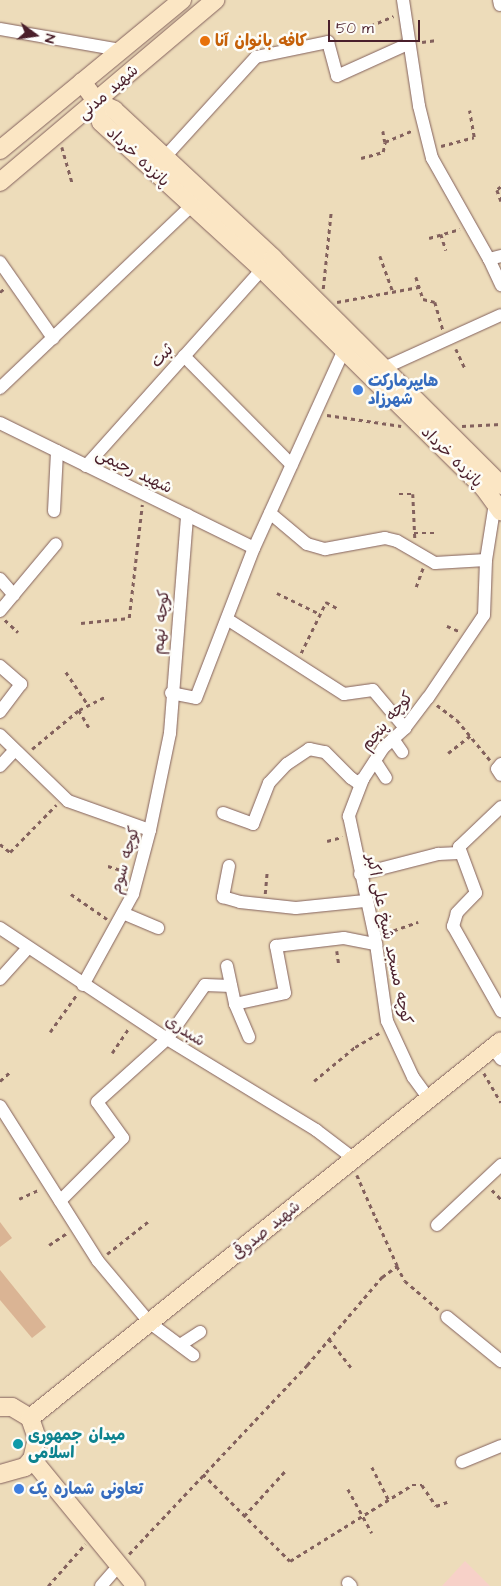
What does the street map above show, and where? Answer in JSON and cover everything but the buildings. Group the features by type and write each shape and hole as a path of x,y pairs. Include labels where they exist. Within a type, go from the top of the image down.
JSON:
{"main road":[{"name":"شهید مدنی","path":"0,150 182,0"},
{"name":"شهید مدنی","path":"0,182 97,102 215,0"},
{"path":"82,82 97,102"},
{"name":"پانزده خرداد","path":"97,102 114,110 319,304 501,485"},
{"name":"پانزده خرداد","path":"97,102 101,122 262,269 484,488 498,507"},
{"name":"شهید صدوقی","path":"30,1418 477,1060 498,1049"},
{"path":"0,1407 12,1407 30,1418 37,1438 28,1463 0,1474"},
{"path":"28,1463 88,1542 136,1586"},
{"path":"28,1463 116,1569 124,1586"}],"street":[{"path":"403,6 408,44 430,149 471,226 495,257 501,285"},
{"path":"0,29 120,50"},
{"path":"164,158 256,57 328,42 337,76 408,44"},
{"path":"0,388 191,206"},
{"path":"0,262 53,338"},
{"name":"ثبت","path":"86,466 262,269"},
{"path":"384,368 501,314"},
{"path":"171,693 196,698 254,548 344,350"},
{"path":"184,356 292,465"},
{"name":"شهید رحیمی","path":"0,423 254,548"},
{"path":"54,511 57,451"},
{"name":"کوچه پنجم","path":"363,779 375,761 405,728 428,698 484,616 486,560 498,507"},
{"path":"270,513 308,544 325,550 386,538 397,541 434,563 486,560"},
{"name":"کوچه نهم","path":"170,733 171,693 187,515"},
{"path":"0,611 56,544"},
{"path":"0,579 14,595"},
{"path":"227,619 297,661 344,694 373,690 405,728"},
{"path":"0,666 21,684 0,712"},
{"name":"کوچه سوم","path":"83,985 118,926 139,876 170,733"},
{"path":"0,735 17,754 64,797 150,830"},
{"path":"393,739 402,752"},
{"path":"223,813 253,824 269,783 287,764 309,750 325,752 351,778 357,782 363,779"},
{"path":"0,766 17,754"},
{"path":"375,761 386,778"},
{"name":"کوچه مسجد شیخ علی اکبر","path":"363,779 349,808 351,834 375,940 389,1027 413,1077 429,1099"},
{"path":"501,807 459,847 459,853 476,893 457,913 453,926 501,1011"},
{"path":"360,874 438,854 459,853"},
{"path":"229,866 223,897 264,905 296,908 366,901"},
{"path":"124,914 158,928"},
{"name":"شبدری","path":"0,928 27,949 135,1019 316,1130 352,1161"},
{"path":"235,1004 286,993 276,946 344,938 375,940"},
{"path":"0,979 27,949"},
{"path":"228,966 235,1004 249,1037"},
{"path":"60,1201 123,1138 97,1102 167,1039 204,985 231,986"},
{"path":"0,1106 98,1261 150,1323 193,1355"},
{"path":"437,1225 501,1164"},
{"path":"447,1317 501,1361"},
{"path":"180,1345 200,1332"},
{"path":"462,1462 501,1446"},
{"path":"101,1586 116,1569"}],"path":[{"path":"362,29 403,6"},
{"path":"430,149 474,137 468,110"},
{"path":"385,142 424,126"},
{"path":"361,158 383,152 385,142 383,131"},
{"path":"59,134 72,183"},
{"path":"501,187 497,190 501,201"},
{"path":"331,210 319,304 419,287"},
{"path":"429,238 471,226"},
{"path":"441,234 446,250"},
{"path":"380,256 393,292"},
{"path":"416,277 423,299 436,302 448,340 465,368"},
{"path":"316,414 349,416 406,427"},
{"path":"445,428 501,424"},
{"path":"81,623 129,618 143,494"},
{"path":"399,494 412,494 414,533 421,557 416,587"},
{"path":"414,533 436,533"},
{"path":"277,593 320,615"},
{"path":"297,661 326,602 337,608"},
{"path":"0,616 18,632"},
{"path":"66,672 88,705"},
{"path":"17,754 79,710 106,696"},
{"path":"428,698 458,720 500,769"},
{"path":"79,710 89,727"},
{"path":"448,753 471,735"},
{"path":"0,844 10,852 64,797"},
{"path":"327,841 351,834"},
{"path":"108,866 139,876"},
{"path":"264,905 267,873"},
{"path":"72,894 118,926"},
{"path":"375,940 418,922"},
{"path":"50,1032 83,985"},
{"path":"112,1053 135,1019"},
{"path":"314,1081 355,1047 389,1027"},
{"path":"477,1060 501,1103"},
{"path":"0,1082 11,1071"},
{"path":"352,1161 397,1266 411,1287 447,1317"},
{"path":"19,1199 50,1184"},
{"path":"98,1261 150,1220"},
{"path":"49,1245 77,1227"},
{"path":"116,1569 329,1340 382,1277 397,1266"},
{"path":"329,1340 352,1368"},
{"path":"372,1467 389,1500"},
{"path":"244,1516 286,1470"},
{"path":"203,1474 290,1561 412,1485 422,1485 436,1506 447,1502"},
{"path":"348,1489 365,1515 372,1533"},
{"path":"48,1586 88,1542"}],"shaded area":[{"path":"465,1561 490,1586 442,1586"}],"place":[{"name":"کافه بانوان آنا","path":"205,41"},
{"name":"هایپرمارکت شهرزاد","path":"358,390"},
{"name":"میدان جمهوری اسلامی","path":"18,1444"},
{"name":"تعاونی شماره یک","path":"19,1489"}]}
